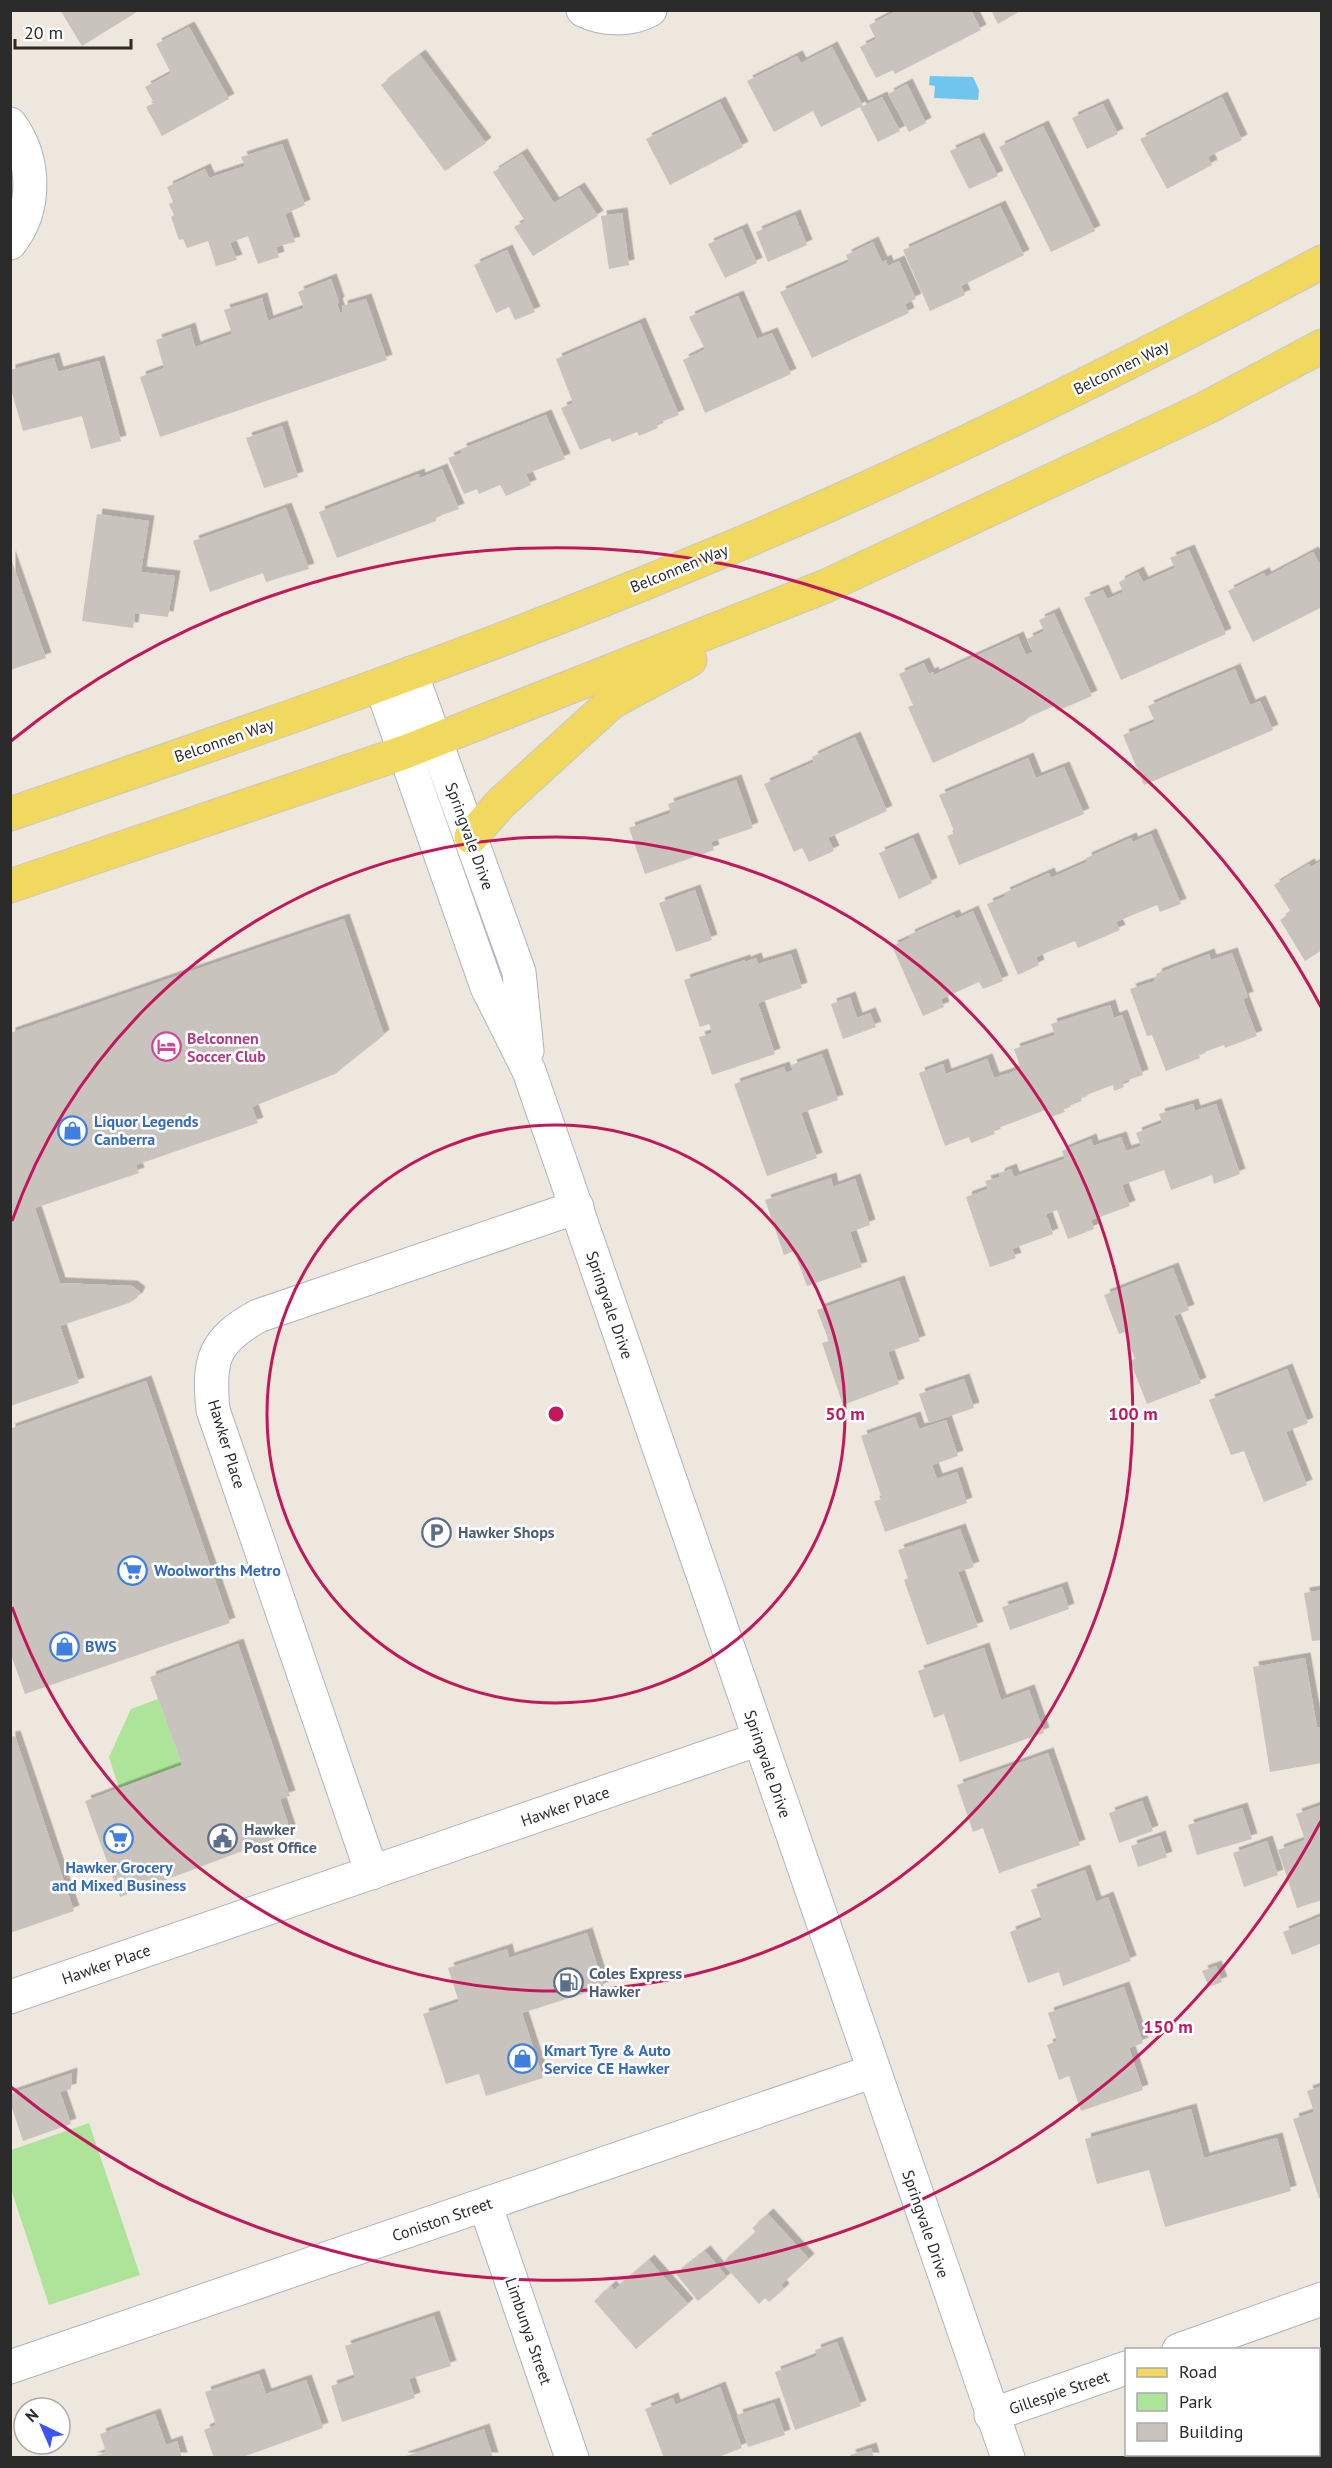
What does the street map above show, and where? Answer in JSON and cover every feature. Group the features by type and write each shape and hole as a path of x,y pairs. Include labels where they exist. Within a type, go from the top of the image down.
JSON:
{"main road":[{"name":"Belconnen Way","path":"10,814 411,674 696,562 931,459 1166,345 1322,262"},
{"path":"471,837 501,803 612,702 826,586 1195,413 1322,346"},
{"path":"10,886 405,753 826,586"}],"street":[{"path":"583,10 593,15 619,19 650,10"},
{"path":"10,124 16,132 29,165 30,199 27,215 10,243"},
{"name":"Springvale Drive","path":"411,674 519,972 529,1071"},
{"name":"Springvale Drive","path":"381,685 487,987 529,1071 991,2415 1008,2457"},
{"name":"Hawker Place","path":"372,1873 213,1410 210,1379 217,1351 234,1330 258,1316 577,1207"},
{"name":"Hawker Place","path":"10,1997 759,1739"},
{"name":"Coniston Street","path":"10,2367 874,2071"},
{"name":"Limbunya Street","path":"485,2204 572,2457"},
{"path":"1182,2348 1322,2299"},
{"name":"Gillespie Street","path":"991,2415 1125,2368"}],"green space":[{"path":"158,1699 182,1765 119,1788 109,1757 131,1709"},
{"path":"89,2123 140,2275 49,2305 11,2189 11,2150"}],"water":[{"path":"930,76 973,77 979,90 978,100 934,98 935,86 929,85"}],"building":[{"path":"60,10 140,10 82,46"},
{"path":"898,10 971,10 981,30 895,74 893,70 876,78 860,47 876,39 869,25"},
{"path":"991,10 1022,10 998,24"},
{"path":"189,27 229,99 162,136 146,107 154,103 145,87 171,73 156,44"},
{"path":"832,47 863,106 882,97 900,131 878,142 860,107 821,127 813,111 774,132 747,81 797,56 801,63"},
{"path":"420,55 486,143 445,171 381,85"},
{"path":"907,84 926,123 909,132 888,94"},
{"path":"1222,97 1242,140 1208,157 1212,165 1167,189 1140,139"},
{"path":"720,102 743,147 670,185 646,139"},
{"path":"1103,104 1118,134 1087,149 1072,118"},
{"path":"1043,126 1095,231 1051,252 999,147"},
{"path":"979,138 998,176 969,189 950,151"},
{"path":"282,144 305,205 285,214 295,242 276,247 279,257 258,264 248,236 230,243 237,260 216,266 208,241 187,248 183,239 179,240 171,217 174,215 169,204 173,202 167,187 205,169 209,178 245,166 241,157"},
{"path":"522,154 554,203 579,188 598,216 533,256 514,227 525,221 493,172"},
{"path":"1000,206 1024,255 961,286 965,295 930,311 903,250"},
{"path":"622,213 629,265 609,269 601,216"},
{"path":"795,215 807,245 768,262 756,232"},
{"path":"742,229 757,263 725,278 708,244"},
{"path":"873,242 882,262 886,260 888,266 899,261 916,299 905,304 909,313 812,358 780,292 849,262 846,255"},
{"path":"507,250 535,312 515,320 509,307 496,313 474,265"},
{"path":"331,279 340,312 343,312 342,306 366,299 387,360 160,437 140,377 164,368 156,340 190,328 195,347 232,334 224,310 262,298 268,321 304,308 298,292"},
{"path":"738,296 757,339 772,333 791,374 705,413 683,360 705,349 689,317"},
{"path":"640,323 679,415 656,424 658,428 639,436 637,432 612,442 610,438 580,450 561,408 573,403 556,359"},
{"path":"54,358 58,372 99,361 121,441 91,449 82,416 23,431 10,386 10,370"},
{"path":"546,415 565,459 526,474 531,485 506,496 500,485 479,494 477,489 464,494 448,458 462,453 461,449"},
{"path":"282,426 298,477 264,488 246,438"},
{"path":"442,469 459,509 436,517 436,521 337,558 319,512 419,474 420,478"},
{"path":"286,508 309,569 266,582 263,573 210,592 193,541"},
{"path":"97,514 149,521 141,572 175,576 168,617 135,613 133,628 82,621"},
{"path":"1189,550 1226,634 1121,680 1084,598 1103,590 1107,599 1123,592 1119,582 1138,572 1143,582 1175,568 1170,558"},
{"path":"1313,552 1322,568 1322,607 1253,642 1228,591 1264,573 1266,577"},
{"path":"10,556 46,658 10,670"},
{"path":"1054,613 1092,696 1057,711 1054,706 933,763 908,707 913,705 899,674 924,663 929,674 933,672 934,675 1018,637 1026,655 1033,652 1027,639 1044,631 1039,620"},
{"path":"1235,669 1250,705 1260,701 1273,730 1144,785 1123,735 1155,722 1148,706"},
{"path":"855,737 887,811 828,838 834,851 809,862 802,848 794,852 764,784 814,762 812,757"},
{"path":"1028,758 1036,778 1064,767 1084,814 959,865 947,836 955,833 939,795"},
{"path":"736,780 753,828 711,842 714,850 645,874 629,828 671,813 668,804"},
{"path":"1151,834 1181,904 1160,912 1157,905 1116,922 1120,930 1078,948 1075,941 1036,957 1039,965 1018,975 987,904 1006,896 1004,893 1049,873 1051,878 1087,862 1086,858 1131,838 1133,842"},
{"path":"913,838 932,883 899,899 879,853"},
{"path":"1322,860 1322,950 1305,961 1280,920 1291,912 1274,885 1309,864 1311,867"},
{"path":"695,890 712,940 676,952 659,903"},
{"path":"973,911 1003,981 983,989 979,982 941,999 944,1007 923,1016 892,946 910,938 909,935 954,915 956,919"},
{"path":"344,919 384,1035 335,1074 252,1107 258,1123 136,1165 139,1173 35,1208 60,1283 132,1286 140,1292 137,1298 129,1303 60,1326 79,1383 10,1406 10,1033"},
{"path":"1232,953 1248,997 1243,999 1257,1036 1225,1048 1224,1045 1199,1054 1200,1058 1166,1071 1152,1035 1147,1036 1130,989 1155,981 1156,974 1209,954 1211,960"},
{"path":"791,954 802,988 758,1003 775,1054 712,1075 699,1037 712,1033 709,1024 700,1027 684,980 745,960 745,962 756,958 758,964"},
{"path":"850,997 857,1018 870,1013 876,1027 843,1039 831,1004"},
{"path":"1110,1005 1114,1018 1122,1015 1143,1075 1122,1082 1124,1087 1114,1091 1113,1085 1081,1097 1082,1101 1063,1108 1065,1112 1051,1117 1048,1109 993,1130 995,1134 971,1143 969,1137 945,1146 919,1073 943,1064 946,1074 987,1059 994,1078 1021,1069 1014,1049 1055,1035 1051,1024"},
{"path":"822,1054 838,1100 801,1113 817,1158 767,1176 734,1084 784,1067 786,1073 793,1070 791,1065"},
{"path":"1193,1104 1195,1111 1216,1104 1240,1174 1214,1184 1212,1175 1171,1190 1164,1170 1122,1185 1130,1206 1091,1220 1094,1229 1068,1239 1057,1210 1046,1214 1053,1234 1012,1249 1016,1258 990,1267 966,1197 988,1189 985,1181 999,1177 999,1174 1011,1169 1014,1177 1065,1159 1062,1151 1091,1139 1093,1146 1121,1137 1126,1151 1141,1146 1136,1133 1162,1123 1159,1114"},
{"path":"831,1178 833,1187 855,1179 870,1225 850,1232 862,1267 807,1286 794,1251 784,1255 765,1200"},
{"path":"1173,1268 1189,1310 1174,1316 1201,1383 1147,1404 1130,1361 1135,1359 1125,1332 1119,1334 1104,1295"},
{"path":"899,1281 920,1341 888,1352 899,1384 843,1405 822,1343 829,1341 817,1310"},
{"path":"1287,1369 1308,1423 1286,1432 1307,1485 1264,1502 1244,1451 1231,1455 1209,1400"},
{"path":"964,1379 974,1408 929,1423 919,1394"},
{"path":"146,1381 230,1623 25,1694 10,1652 10,1429"},
{"path":"915,1417 919,1429 946,1420 958,1456 932,1465 937,1479 957,1472 967,1503 885,1532 874,1501 882,1499 861,1436"},
{"path":"960,1529 974,1567 958,1572 978,1627 927,1645 904,1580 908,1578 898,1550"},
{"path":"1062,1587 1069,1609 1010,1630 1002,1607"},
{"path":"1322,1590 1322,1640 1312,1641 1304,1593"},
{"path":"238,1644 290,1796 280,1799 291,1833 120,1897 85,1801 182,1765 150,1677"},
{"path":"984,1648 1001,1700 1029,1690 1044,1733 960,1762 944,1714 934,1718 918,1671"},
{"path":"1305,1658 1317,1727 1322,1727 1322,1763 1270,1772 1253,1667"},
{"path":"15,1736 74,1911 10,1933 10,1737"},
{"path":"1048,1753 1080,1845 999,1873 983,1828 973,1832 957,1785"},
{"path":"1142,1801 1153,1831 1119,1843 1109,1813"},
{"path":"1322,1805 1322,1900 1297,1908 1278,1850 1305,1840 1296,1814"},
{"path":"1242,1808 1252,1839 1197,1855 1188,1825"},
{"path":"1160,1836 1167,1857 1138,1867 1131,1846"},
{"path":"1267,1841 1278,1875 1244,1887 1233,1853"},
{"path":"1085,1870 1096,1902 1108,1897 1131,1961 1063,1986 1059,1972 1028,1983 1010,1932 1042,1920 1031,1890"},
{"path":"1322,1916 1322,1943 1292,1955 1283,1932"},
{"path":"587,1933 604,1987 522,2013 543,2078 486,2096 479,2074 446,2084 423,2014 459,2002 448,1968 507,1949 509,1958"},
{"path":"1216,1966 1222,1982 1209,1987 1202,1971"},
{"path":"1124,1987 1143,2043 1129,2048 1143,2090 1081,2111 1069,2076 1059,2080 1047,2045 1057,2041 1048,2013"},
{"path":"72,2073 71,2089 60,2092 71,2124 23,2141 12,2108 10,2109 10,2094"},
{"path":"1322,2086 1322,2197 1319,2198 1293,2119 1314,2112 1307,2091"},
{"path":"1191,2109 1204,2158 1277,2138 1291,2191 1165,2227 1149,2170 1097,2184 1085,2139"},
{"path":"768,2214 809,2259 781,2285 784,2289 769,2302 765,2298 759,2304 722,2263 756,2232 752,2228"},
{"path":"705,2251 727,2277 698,2301 676,2274"},
{"path":"649,2260 688,2304 636,2349 594,2301 611,2286 614,2290"},
{"path":"434,2316 451,2366 409,2379 415,2398 342,2422 331,2386 355,2378 345,2346"},
{"path":"837,2342 861,2406 795,2430 775,2372 817,2356 815,2350"},
{"path":"259,2374 266,2394 306,2380 323,2428 240,2458 214,2458 204,2430 216,2425 205,2392"},
{"path":"720,2387 742,2448 716,2458 664,2458 645,2409 673,2398 675,2405"},
{"path":"774,2403 785,2435 748,2447 737,2415"},
{"path":"155,2414 166,2445 177,2441 182,2458 92,2458 106,2452 100,2434"},
{"path":"484,2429 493,2458 403,2458 403,2457"},
{"path":"871,2448 874,2458 851,2458 850,2455"},
{"path":"1274,2456 1318,2456 1318,2458 1271,2458"}],"place":[{"name":"Belconnen Soccer Club","path":"166,1047"},
{"name":"Liquor Legends Canberra","path":"73,1130"},
{"name":"Hawker Shops","path":"437,1532"},
{"name":"Woolworths Metro","path":"133,1570"},
{"name":"BWS","path":"64,1646"},
{"name":"Hawker Post Office","path":"223,1838"},
{"name":"Hawker Grocery and Mixed Business","path":"119,1839"},
{"name":"Coles Express Hawker","path":"568,1982"},
{"name":"Kmart Tyre & Auto Service CE Hawker","path":"523,2059"}]}
